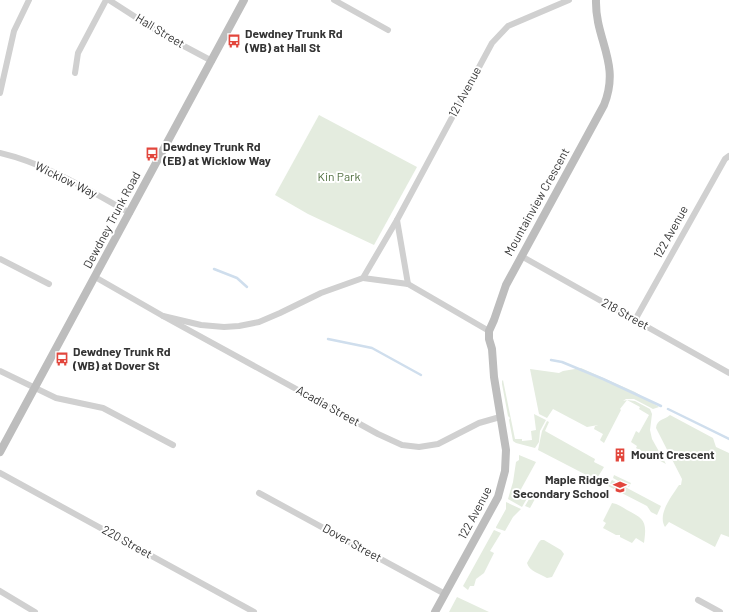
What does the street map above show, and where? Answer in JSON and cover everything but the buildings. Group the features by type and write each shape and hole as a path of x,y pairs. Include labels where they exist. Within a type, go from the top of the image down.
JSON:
{"street":[{"path":"0,93 14,31 29,0"},
{"path":"75,73 78,54 106,0"},
{"name":"Hall Street","path":"109,0 165,36 212,61"},
{"name":"Dewdney Trunk Road","path":"0,452 244,0"},
{"path":"334,0 388,30"},
{"name":"121 Avenue","path":"363,278 397,220 492,44 508,26 569,0"},
{"name":"Mountainview Crescent","path":"489,331 503,291 604,105 608,94 610,73 598,20 596,0"},
{"name":"Wicklow Way","path":"0,153 42,166 130,213"},
{"name":"122 Avenue","path":"635,320 725,159 729,156"},
{"path":"397,220 408,284"},
{"name":"218 Street","path":"521,256 729,373"},
{"path":"0,259 49,284"},
{"name":"Acadia Street","path":"95,277 378,434 402,445 419,447 438,444 479,423 500,417"},
{"path":"363,278 408,284 489,331 500,417"},
{"name":"Acadia Street","path":"163,316 201,325 224,327 238,326 259,322 321,293 363,278"},
{"path":"0,371 56,398 104,408 173,445"},
{"name":"122 Avenue","path":"435,612 498,497 501,488 506,471 506,455 500,417"},
{"name":"220 Street","path":"0,473 254,612"},
{"name":"Dover Street","path":"260,493 445,594"},
{"path":"0,590 35,612"},
{"path":"698,600 720,612"}],"green space":[{"name":"Kin Park","path":"319,115 417,167 374,245 308,214 275,195"},
{"path":"581,368 635,392 659,407 653,409 634,399 626,399 623,401 627,400 620,409 621,410 604,443 600,440 603,434 594,429 595,426 598,425 587,427 553,409 547,418 539,414 530,369 559,373"},
{"path":"503,380 515,439 522,439 522,441 532,440 531,431 536,430 534,414 546,420 540,431 539,442 535,448 513,441 509,420 510,418 508,416 502,384"},
{"path":"627,400 635,401 650,409 652,414 650,430 652,439 666,464 636,448 637,446 631,442 636,431 639,433 649,415 639,409 640,407"},
{"path":"670,415 713,438 716,447 729,453 729,537 721,534 715,547 669,522 665,527 663,522 666,505 679,485 681,485 682,479 656,428 659,421"},
{"path":"547,421 549,422 545,431 595,459 594,462 604,467 596,480 538,450 542,431"},
{"path":"519,455 536,462 520,491 529,495 522,507 508,499 513,482 516,462 519,460"},
{"path":"614,475 631,483 629,487 613,478"},
{"path":"612,480 661,506 657,515 651,512 647,506 608,486"},
{"path":"532,494 535,499 530,508 525,506"},
{"path":"506,502 521,509 513,517 505,531 496,527 506,509"},
{"path":"612,503 620,506 641,519 645,526 644,543 636,538 632,543 620,537 620,535 616,535 603,528 606,523 603,521"},
{"path":"494,530 501,533 490,551 494,553 484,573 476,579 474,586 470,586 468,590 463,586"},
{"path":"541,540 544,540 561,550 564,554 552,577 547,578 535,572 528,566 527,563"},
{"path":"457,597 489,612 449,612"}],"waterway":[{"path":"214,269 237,278 247,287"},
{"path":"328,339 372,348 421,375"},
{"path":"551,360 562,362 603,379 661,406"},
{"path":"668,409 729,439"}],"place":[{"name":"Dewdney Trunk Rd (WB) at Hall St","path":"234,41"},
{"name":"Dewdney Trunk Rd (EB) at Wicklow Way","path":"152,154"},
{"name":"Dewdney Trunk Rd (WB) at Dover St","path":"62,359"},
{"name":"Mount Crescent","path":"620,455"},
{"name":"Maple Ridge Secondary School","path":"620,487"}]}
